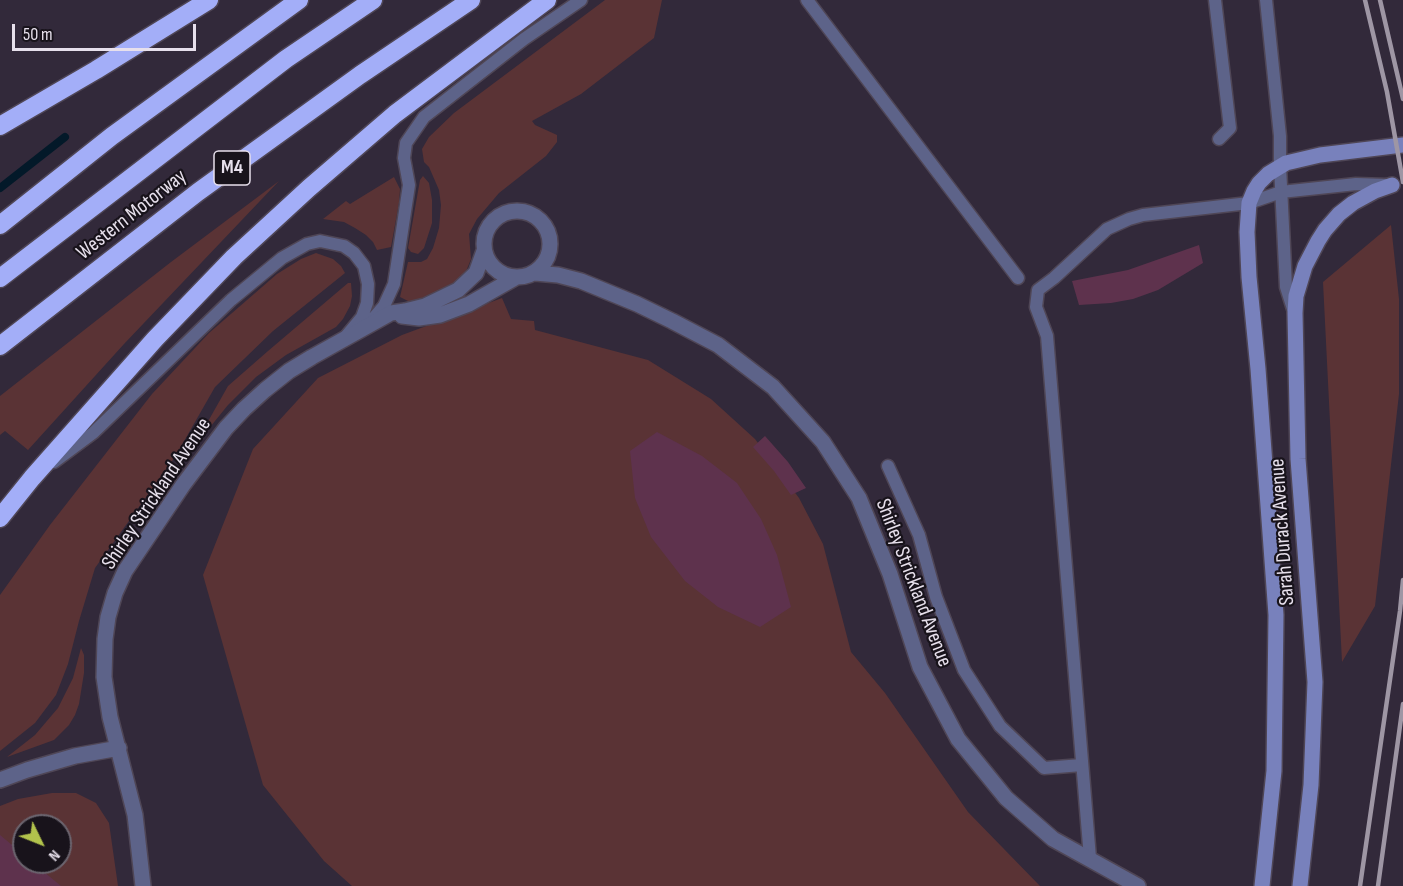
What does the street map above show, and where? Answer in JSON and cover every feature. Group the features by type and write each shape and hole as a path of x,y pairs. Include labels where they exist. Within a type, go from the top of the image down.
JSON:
{"highway":[{"path":"0,126 209,0"},
{"path":"0,225 112,136 299,0"},
{"name":"Western Motorway","path":"0,278 286,59 373,0"},
{"name":"Western Motorway","path":"0,346 198,192 360,75 471,0"},
{"path":"0,518 32,478 155,339 234,257 395,114 547,0"}],"street":[{"path":"1249,203 1259,183 1280,166 1307,157 1403,145"},
{"name":"Sarah Durack Avenue","path":"1300,886 1311,785 1315,682 1298,459 1296,296 1305,266 1318,241 1340,214 1361,198 1392,185"},
{"name":"Sarah Durack Avenue","path":"1249,203 1247,232 1249,277 1276,615 1274,771 1262,886"},
{"path":"549,257 541,269 529,276 515,278 504,276 495,270 484,251 487,229 493,221 510,211 529,213 538,218 545,224 549,233 551,243 549,257 552,268 568,278"},
{"name":"Shirley Strickland Avenue","path":"143,886 138,832 104,677 108,617 125,571 183,485 226,428 265,390 289,371 391,313 434,303 458,290 476,273 484,251"},
{"name":"Shirley Strickland Avenue","path":"535,273 558,274 637,304 718,345 773,387 823,442 859,498 890,574 920,667 958,739 1006,798 1053,839 1138,886"},
{"path":"391,313 411,318 440,315 469,303 515,278"},
{"path":"0,780 75,756 119,748"}],"lane":[{"path":"363,328 381,311 392,290 409,185 404,164 406,143 424,117 524,39 581,0"},
{"path":"807,0 1018,278"},
{"path":"1215,0 1230,128 1220,139"},
{"path":"1266,0 1278,117 1286,287 1295,314"},
{"path":"1089,858 1048,345 1036,307 1038,290 1107,229 1129,219 1143,215 1249,203 1281,192 1356,184 1392,185"},
{"path":"32,478 93,433 231,300 282,258 306,244 328,242 348,248 362,262 366,272 368,293 364,314 352,331 342,340"},
{"path":"888,466 919,535 936,597 964,670 1000,726 1044,768 1082,765"}],"shaded area":[{"path":"605,0 662,0 654,38 581,94 532,121 535,125 557,135 557,142 546,156 499,193 477,219 469,234 471,259 460,278 421,303 400,297 408,262 421,262 427,259 439,228 441,205 439,190 429,167 424,162 422,149 429,137 454,113"},
{"path":"423,176 429,183 432,223 424,248 418,254 411,252 408,248 420,180"},
{"path":"394,177 400,189 391,247 377,250 366,235 355,228 344,222 323,219 346,201 350,204"},
{"path":"279,181 124,344 28,450 5,431 0,435 0,396"},
{"path":"1391,225 1399,299 1399,394 1375,606 1342,662 1323,282"},
{"path":"316,253 333,259 345,273 273,331 215,387 175,457 95,568 68,664 56,695 35,723 0,751 0,595 50,525 152,394 209,333 277,274 301,259"},
{"path":"348,283 351,283 350,306 336,327 286,355 256,377 228,405 193,448 228,386"},
{"path":"502,298 511,319 534,321 535,330 648,360 711,399 755,439 799,498 823,544 851,652 885,693 968,812 1040,886 352,886 324,861 263,785 203,575 253,449 318,378 402,335"},
{"path":"81,648 84,655 84,673 79,704 69,725 54,740 7,757 35,735 58,708 73,678"},
{"path":"52,793 76,793 96,803 109,823 118,886 0,886 0,806 18,799"}],"building":[{"path":"1199,245 1203,263 1158,290 1133,299 1079,305 1072,281 1128,270"},
{"path":"657,432 702,456 737,483 761,519 777,555 791,607 760,627 718,607 685,581 651,537 635,498 630,451"},
{"path":"765,436 788,462 806,488 791,495 753,447"},
{"path":"0,835 12,845 12,874 46,874 61,886 0,886"}],"waterway":[{"path":"0,188 65,137"}],"railway":[{"path":"1365,0 1387,92 1403,182"},
{"path":"1380,0 1403,99"},
{"path":"1360,886 1403,580"},
{"path":"1378,886 1403,704"}]}
